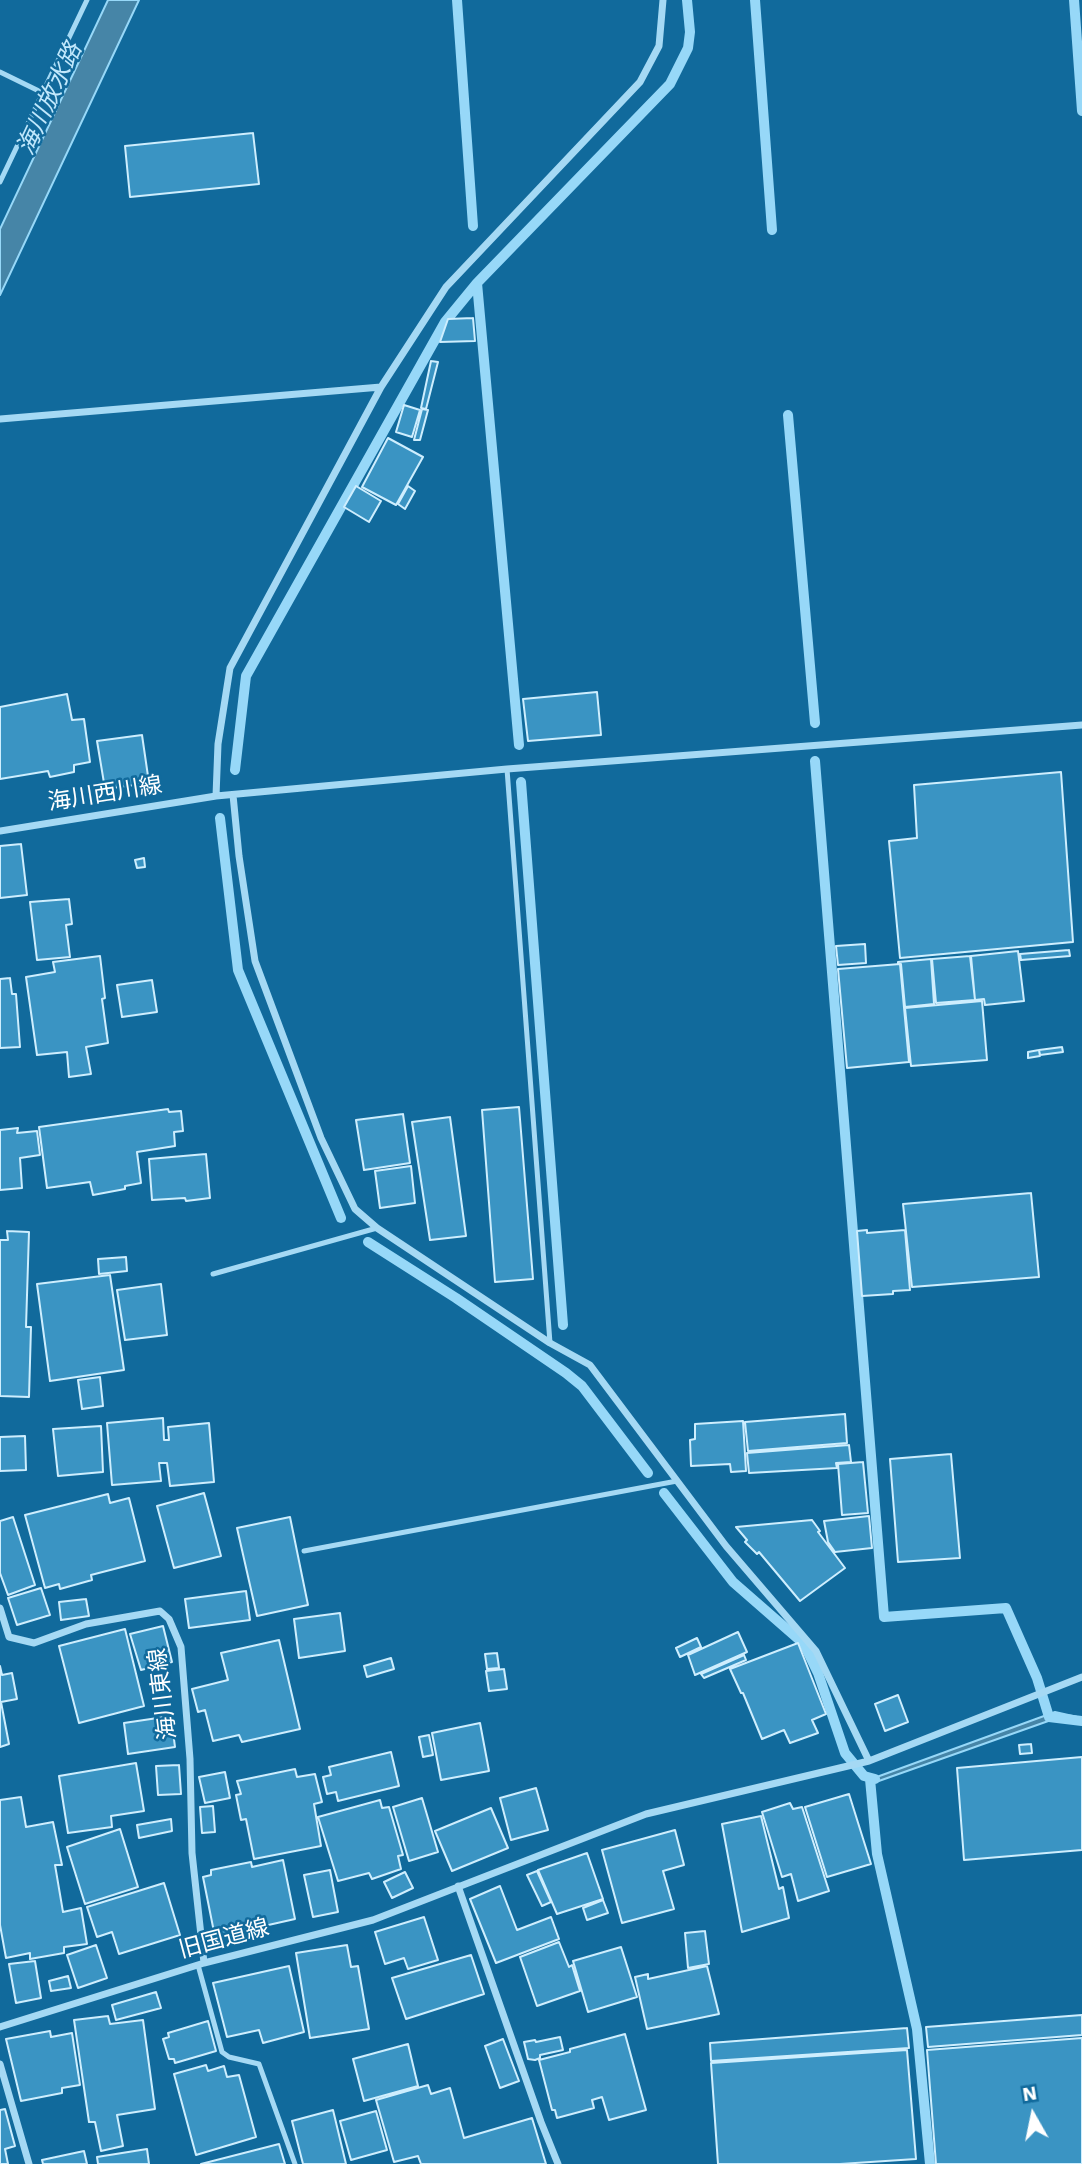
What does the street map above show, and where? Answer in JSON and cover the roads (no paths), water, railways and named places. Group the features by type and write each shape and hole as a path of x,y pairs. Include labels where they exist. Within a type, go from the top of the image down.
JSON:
{"street":[{"path":"216,796 218,744 230,668 381,387 446,287 640,82 659,46 663,0"},
{"path":"0,419 381,387"},
{"name":"海川西川線","path":"0,831 233,794 507,769 1082,725"},
{"path":"233,794 239,856 255,961 321,1138 355,1209 377,1228 550,1342 590,1365 726,1546 816,1651 869,1761"},
{"name":"海川東線","path":"0,1608 9,1637 34,1643 86,1624 160,1611 169,1619 181,1647 201,1964"},
{"name":"旧国道線","path":"0,2027 201,1964 373,1920 646,1814 869,1761 1082,1677"},
{"path":"458,1886 558,2164"},
{"path":"0,2064 29,2164"}],"lane":[{"path":"0,182 87,0"},
{"path":"0,72 43,93"},
{"path":"507,769 550,1342"},
{"path":"213,1273 377,1228"},
{"path":"304,1551 677,1481"},
{"path":"201,1964 222,2052 229,2057 259,2064 295,2164"}],"water":[{"path":"108,0 139,0 0,295 0,229"},
{"path":"1055,1712 1082,1718 1082,1724 1054,1719 876,1782 860,1777 867,1774 874,1778"}],"waterway":[{"path":"457,0 473,226"},
{"path":"235,770 246,676 445,322 477,283 670,84 688,48 690,32 687,0"},
{"path":"755,0 772,230"},
{"path":"1074,0 1082,111"},
{"path":"477,283 519,745"},
{"path":"788,415 815,723"},
{"path":"815,761 884,1617 1006,1608 1037,1678 1049,1717 1082,1721"},
{"path":"521,782 563,1325"},
{"path":"220,818 238,970 341,1218"},
{"path":"368,1242 456,1298 582,1386 648,1473"},
{"path":"664,1493 733,1582 804,1644 818,1673 845,1753 864,1776 875,1779"},
{"path":"870,1779 877,1854 917,2029 930,2164"}],"water label":[{"name":"海川放水路","path":"50,99"}]}
